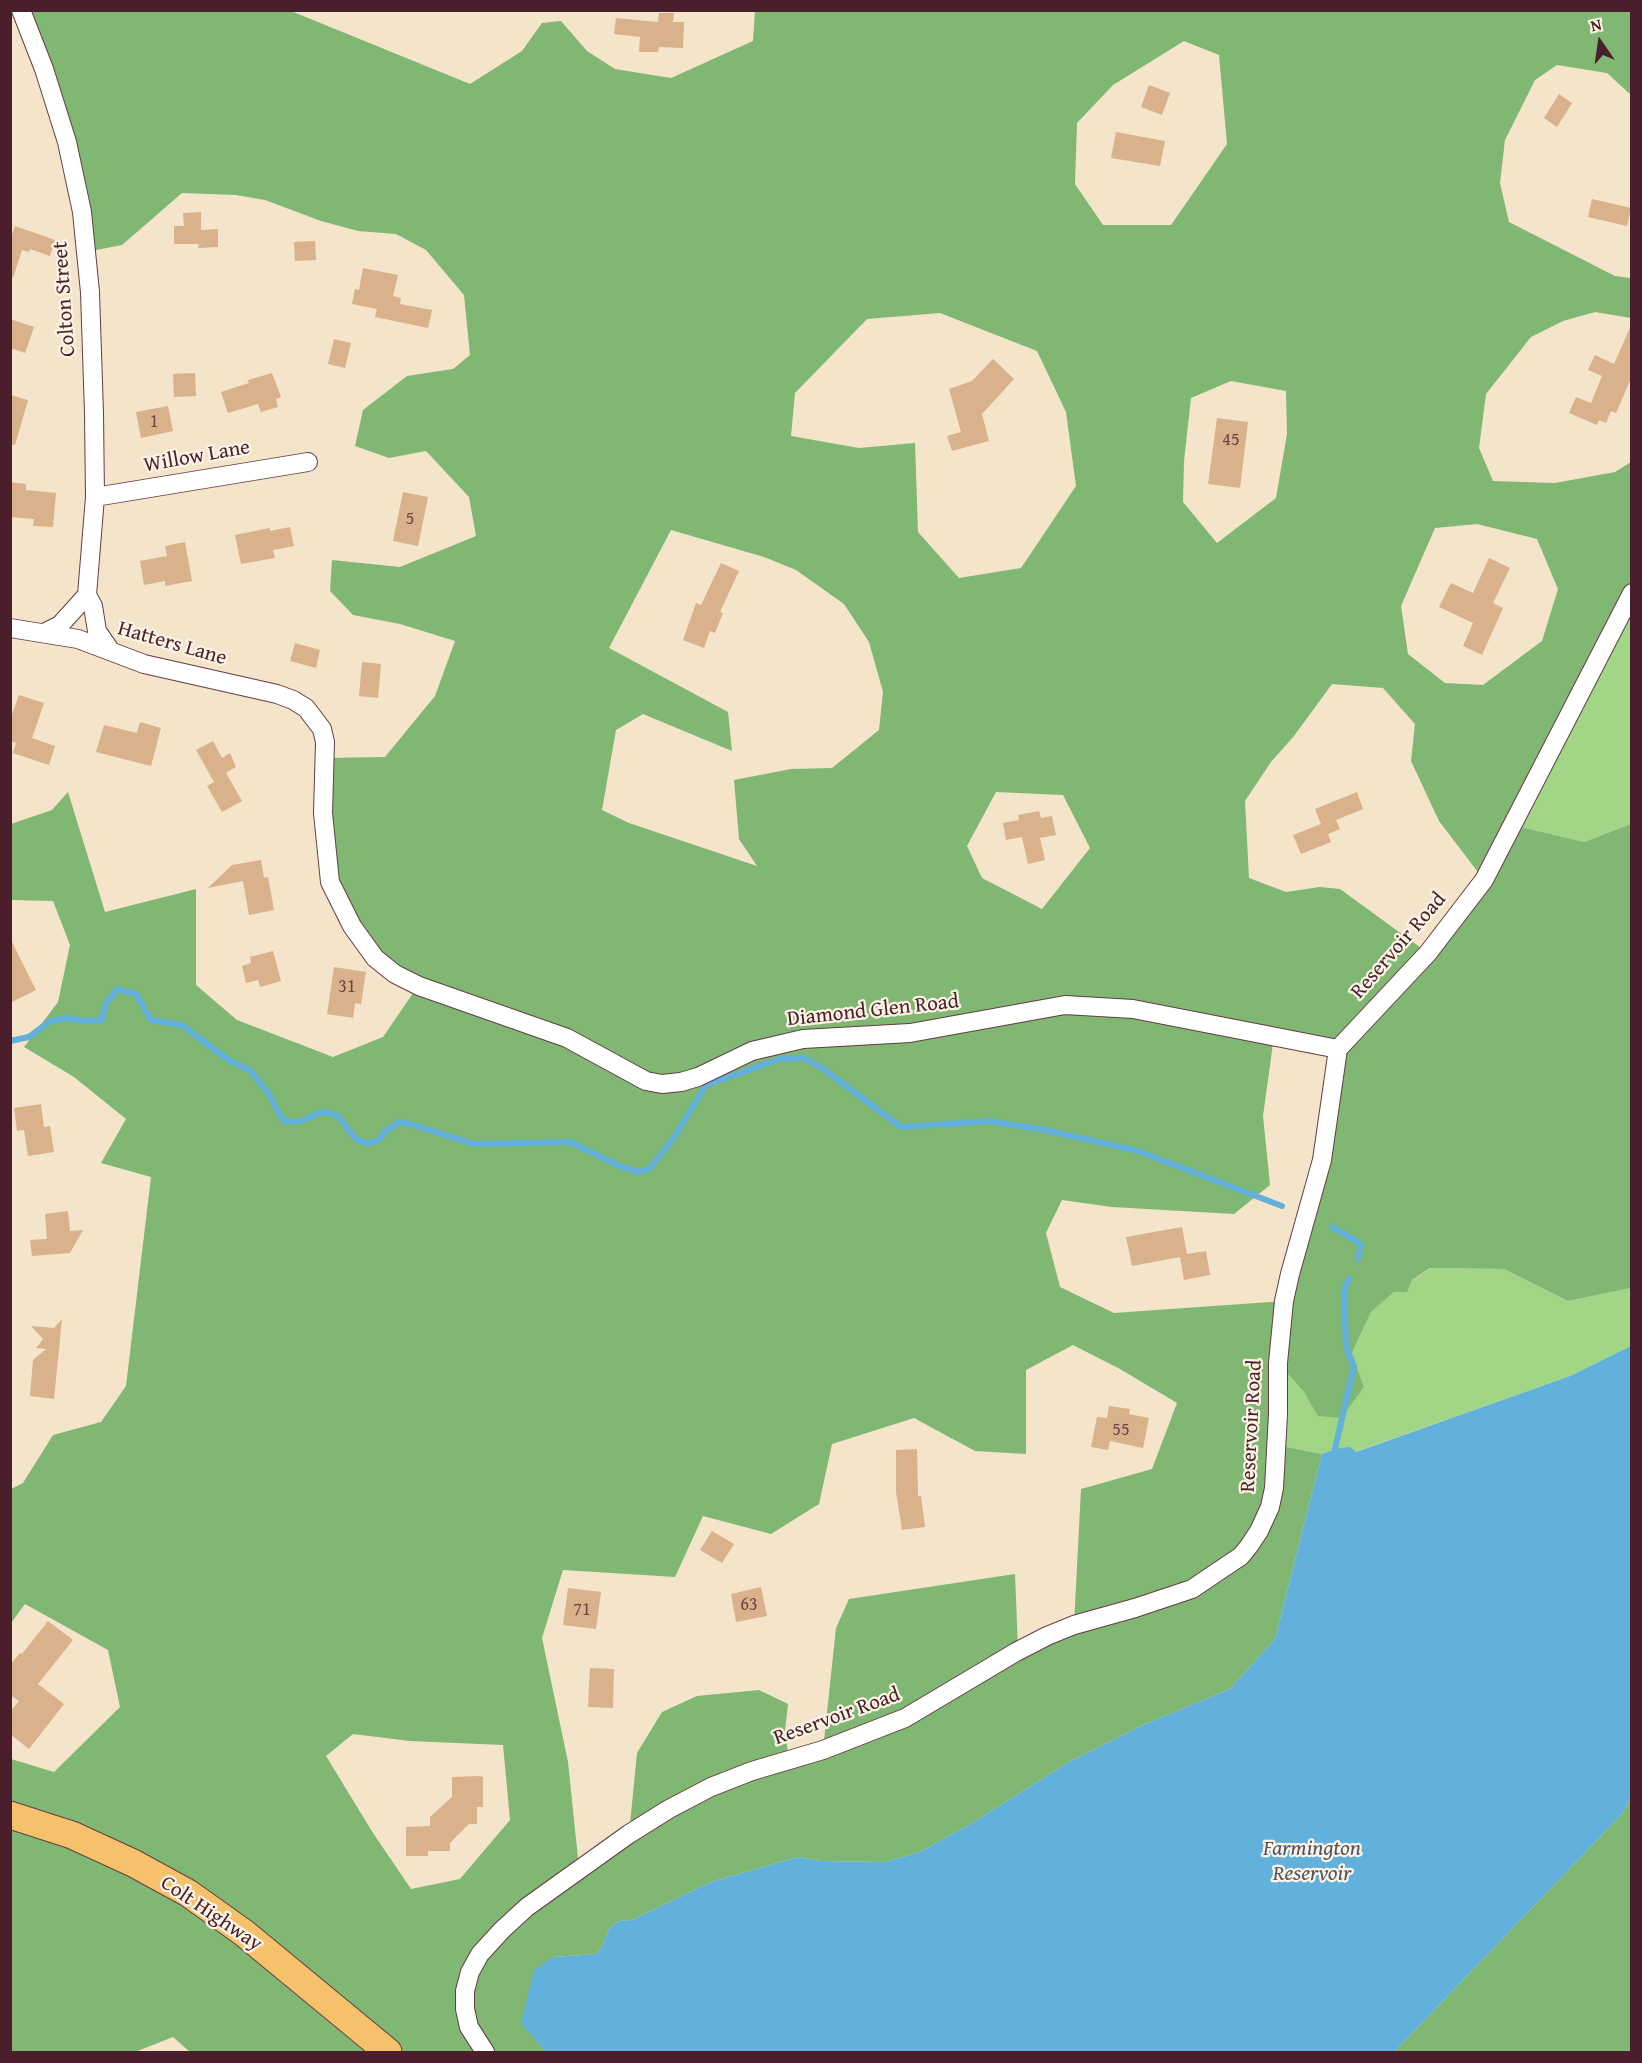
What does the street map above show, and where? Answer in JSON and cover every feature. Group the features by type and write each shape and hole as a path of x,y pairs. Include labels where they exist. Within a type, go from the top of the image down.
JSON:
{"highway":[{"name":"Colt Highway","path":"10,1815 72,1835 133,1863 188,1893 244,1933 388,2052"}],"street":[{"name":"Colton Street","path":"21,10 51,90 67,142 82,212 90,298 95,498 87,595 93,606 97,631 110,650"},
{"name":"Willow Lane","path":"95,498 308,462"},
{"name":"Reservoir Road","path":"485,2052 469,2027 465,2009 465,1991 470,1972 480,1954 527,1907 629,1834 711,1787 752,1771 823,1750 905,1718 1047,1636 1074,1625 1192,1589 1241,1556 1249,1546 1259,1532 1270,1507 1274,1488 1278,1363 1284,1301 1322,1160 1338,1049 1428,953 1484,880 1632,592"},
{"path":"44,633 60,625 87,595"},
{"name":"Hatters Lane","path":"10,628 78,639 144,664 277,694 306,708 315,718"},
{"name":"Diamond Glen Road","path":"315,718 322,729 325,742 323,813 330,882 352,926 375,958 395,974 418,986 567,1038 646,1081 662,1084 681,1082 698,1077 752,1051 803,1039 910,1034 1065,1005 1133,1008 1338,1049"}],"green space":[{"path":"21,11 291,11 470,84 522,51 542,23 561,21 587,51 615,69 671,78 753,41 755,11 1631,11 1631,95 1607,73 1557,65 1535,80 1505,140 1500,183 1509,222 1615,276 1631,278 1631,318 1595,312 1563,321 1531,337 1486,394 1479,448 1493,481 1555,483 1615,472 1631,462 1631,593 1513,825 1584,842 1631,824 1631,1288 1568,1301 1504,1269 1430,1268 1412,1280 1407,1292 1394,1292 1371,1312 1352,1353 1364,1387 1341,1418 1318,1416 1304,1392 1279,1364 1276,1445 1322,1454 1275,1639 1230,1689 1143,1725 1069,1762 974,1822 920,1852 886,1862 820,1861 798,1857 711,1882 632,1920 618,1921 609,1929 597,1954 553,1957 522,2023 546,2052 190,2052 173,2037 135,2052 11,2052 11,1759 54,1772 120,1707 108,1650 25,1604 11,1623 11,1489 23,1483 53,1435 101,1422 126,1386 151,1177 101,1163 126,1119 74,1077 24,1047 58,1002 70,945 53,901 11,900 11,824 52,810 68,792 105,912 196,889 196,985 237,1020 333,1057 383,1037 418,986 395,974 330,882 325,758 385,757 435,696 455,641 400,624 353,615 330,591 332,560 400,567 476,536 469,497 426,451 389,458 355,446 363,410 407,376 453,369 470,355 464,295 426,250 396,234 358,231 321,221 265,200 236,195 182,193 122,245 86,252 82,212","holes":["1184,41 1219,55 1227,144 1171,225 1103,225 1075,184 1077,123 1113,85","940,313 1037,351 1066,412 1076,486 1021,568 959,578 918,532 915,443 859,448 791,436 795,393 867,319","1231,381 1286,391 1287,434 1276,498 1217,543 1183,502 1184,461 1191,398","1477,524 1537,539 1558,589 1542,641 1483,685 1445,683 1408,654 1401,606 1435,528","671,530 764,557 796,570 844,604 869,642 883,692 879,730 832,768 791,769 734,780 739,839 757,866 629,823 602,810 616,730 643,714 732,751 728,712 609,648","1332,684 1383,688 1415,724 1411,761 1439,821 1484,880 1428,953 1340,889 1320,887 1286,892 1249,878 1245,801 1271,762 1294,736","996,792 1063,795 1090,848 1042,909 982,878 967,846","1274,1036 1337,1049 1284,1301 1114,1313 1060,1287 1046,1233 1062,1200 1112,1207 1234,1214 1270,1185 1263,1116","1073,1345 1120,1369 1177,1403 1152,1469 1081,1489 1074,1625 1018,1650 1015,1574 849,1599 836,1628 823,1750 789,1760 785,1731 788,1704 759,1690 697,1696 662,1712 637,1753 629,1834 579,1868 568,1762 542,1638 563,1570 675,1577 703,1516 771,1534 819,1504 832,1444 914,1418 975,1451 1026,1454 1026,1370","353,1734 410,1741 503,1745 510,1820 460,1879 411,1889 373,1833 326,1756"]},
{"path":"1631,593 1631,824 1584,842 1513,825"},
{"path":"1431,1268 1504,1269 1568,1301 1631,1288 1631,1346 1570,1376 1355,1452 1335,1449 1322,1454 1276,1445 1278,1363 1304,1392 1318,1415 1364,1387 1352,1353 1371,1312 1394,1292"},
{"path":"1631,1797 1631,2052 1394,2052 1622,1814"}],"water":[{"name":"Farmington Reservoir","path":"1631,1346 1631,1797 1622,1814 1394,2052 546,2052 521,2023 534,1970 553,1957 597,1954 609,1929 618,1921 632,1920 711,1882 798,1857 820,1861 886,1862 920,1852 974,1822 1069,1762 1143,1725 1230,1689 1275,1639 1322,1454 1350,1447 1356,1452 1570,1376"}],"building":[{"path":"659,13 674,13 673,22 684,22 683,48 659,47 658,52 639,52 640,37 614,34 616,18 658,22"},
{"path":"1149,85 1170,93 1162,115 1141,107"},
{"path":"1559,94 1572,103 1557,127 1544,118"},
{"path":"1116,132 1165,141 1160,166 1111,158"},
{"path":"1592,199 1631,208 1627,226 1588,217"},
{"path":"201,212 201,230 218,229 218,247 198,248 199,244 174,244 174,226 184,226 183,213"},
{"path":"15,226 55,240 50,256 30,249 29,252 22,250 13,278 10,277 10,240"},
{"path":"315,241 316,260 295,261 294,242"},
{"path":"363,268 398,275 393,296 401,298 400,304 432,310 428,328 375,317 377,309 352,304 355,289 359,290"},
{"path":"10,319 34,327 25,353 10,348"},
{"path":"1632,323 1632,376 1616,413 1611,411 1606,423 1599,420 1597,425 1569,413 1576,397 1591,403 1602,376 1588,370 1595,355 1614,364"},
{"path":"334,339 351,343 345,368 328,364"},
{"path":"993,359 1014,379 982,414 989,441 952,451 947,436 961,432 949,389 972,381"},
{"path":"195,373 196,396 174,397 173,374"},
{"path":"272,373 281,397 276,399 278,407 261,412 258,404 228,413 221,392 249,383 248,380"},
{"path":"10,395 28,400 15,445 10,444"},
{"path":"168,406 173,431 141,438 136,412"},
{"path":"1217,418 1248,422 1240,488 1208,484"},
{"path":"10,482 26,484 26,490 56,493 53,527 33,526 34,519 10,517"},
{"path":"403,492 428,497 418,546 393,541"},
{"path":"290,527 294,546 273,550 275,558 241,564 235,535 270,528 270,531"},
{"path":"185,542 192,581 165,586 165,581 144,585 140,561 167,556 165,546"},
{"path":"1489,558 1510,568 1493,603 1503,608 1482,655 1463,646 1473,623 1439,607 1451,583 1473,593"},
{"path":"721,563 739,571 720,612 723,613 715,633 710,631 704,648 683,640 696,603 701,605"},
{"path":"295,643 320,650 316,668 290,661"},
{"path":"362,662 381,664 378,698 359,696"},
{"path":"19,695 44,703 32,738 55,746 49,765 13,753 16,743 10,741 10,720"},
{"path":"140,722 161,728 151,766 96,752 104,725 137,733"},
{"path":"213,741 222,758 230,753 236,767 226,773 242,801 222,812 207,786 214,782 196,750"},
{"path":"1357,792 1363,809 1336,820 1340,829 1328,834 1331,842 1301,854 1293,835 1321,824 1315,809"},
{"path":"1039,811 1041,818 1052,816 1056,835 1040,838 1045,860 1028,864 1022,837 1006,840 1003,823 1019,820 1018,815"},
{"path":"261,860 264,878 268,877 274,910 249,915 243,881 208,888 232,865"},
{"path":"10,938 36,990 10,1003"},
{"path":"273,951 281,981 260,987 258,980 246,983 242,966 251,963 250,957"},
{"path":"334,967 366,972 361,1004 355,1003 353,1018 327,1014"},
{"path":"41,1104 44,1127 50,1126 54,1152 28,1156 24,1130 17,1131 14,1108"},
{"path":"68,1211 70,1231 83,1230 70,1253 32,1256 30,1240 47,1239 45,1214"},
{"path":"1182,1227 1187,1254 1206,1251 1210,1275 1184,1280 1180,1257 1132,1266 1126,1237"},
{"path":"62,1319 54,1399 30,1396 33,1360 46,1349 36,1348 43,1339 31,1326 54,1328"},
{"path":"1109,1406 1130,1409 1129,1414 1149,1418 1143,1448 1110,1441 1108,1450 1091,1447 1097,1417 1107,1418"},
{"path":"917,1449 918,1496 921,1496 925,1527 902,1530 896,1492 896,1450"},
{"path":"712,1531 734,1544 722,1563 700,1550"},
{"path":"761,1587 767,1616 736,1622 731,1594"},
{"path":"568,1588 601,1592 596,1629 563,1625"},
{"path":"48,1621 73,1640 38,1684 64,1704 29,1749 10,1734 10,1712 19,1701 10,1695 10,1665 20,1653 22,1654"},
{"path":"590,1668 614,1669 613,1708 588,1707"},
{"path":"452,1777 483,1777 483,1807 477,1807 477,1824 469,1824 450,1843 450,1851 428,1851 428,1856 406,1856 406,1827 430,1826 430,1817 452,1797"}],"waterway":[{"path":"10,1041 29,1037 50,1021 68,1018 83,1021 102,1020 105,1005 117,989 136,994 151,1020 182,1025 230,1061 250,1070 269,1094 284,1121 296,1122 326,1112 338,1116 356,1139 367,1144 378,1140 399,1122 474,1144 570,1142 622,1167 639,1172 649,1169 673,1139 706,1085 780,1059 804,1058 822,1068 901,1127 989,1121 1045,1130 1138,1151 1282,1206"},
{"path":"1332,1227 1361,1244 1358,1259"},
{"path":"1335,1449 1354,1366 1346,1348 1344,1289 1349,1279"}]}
